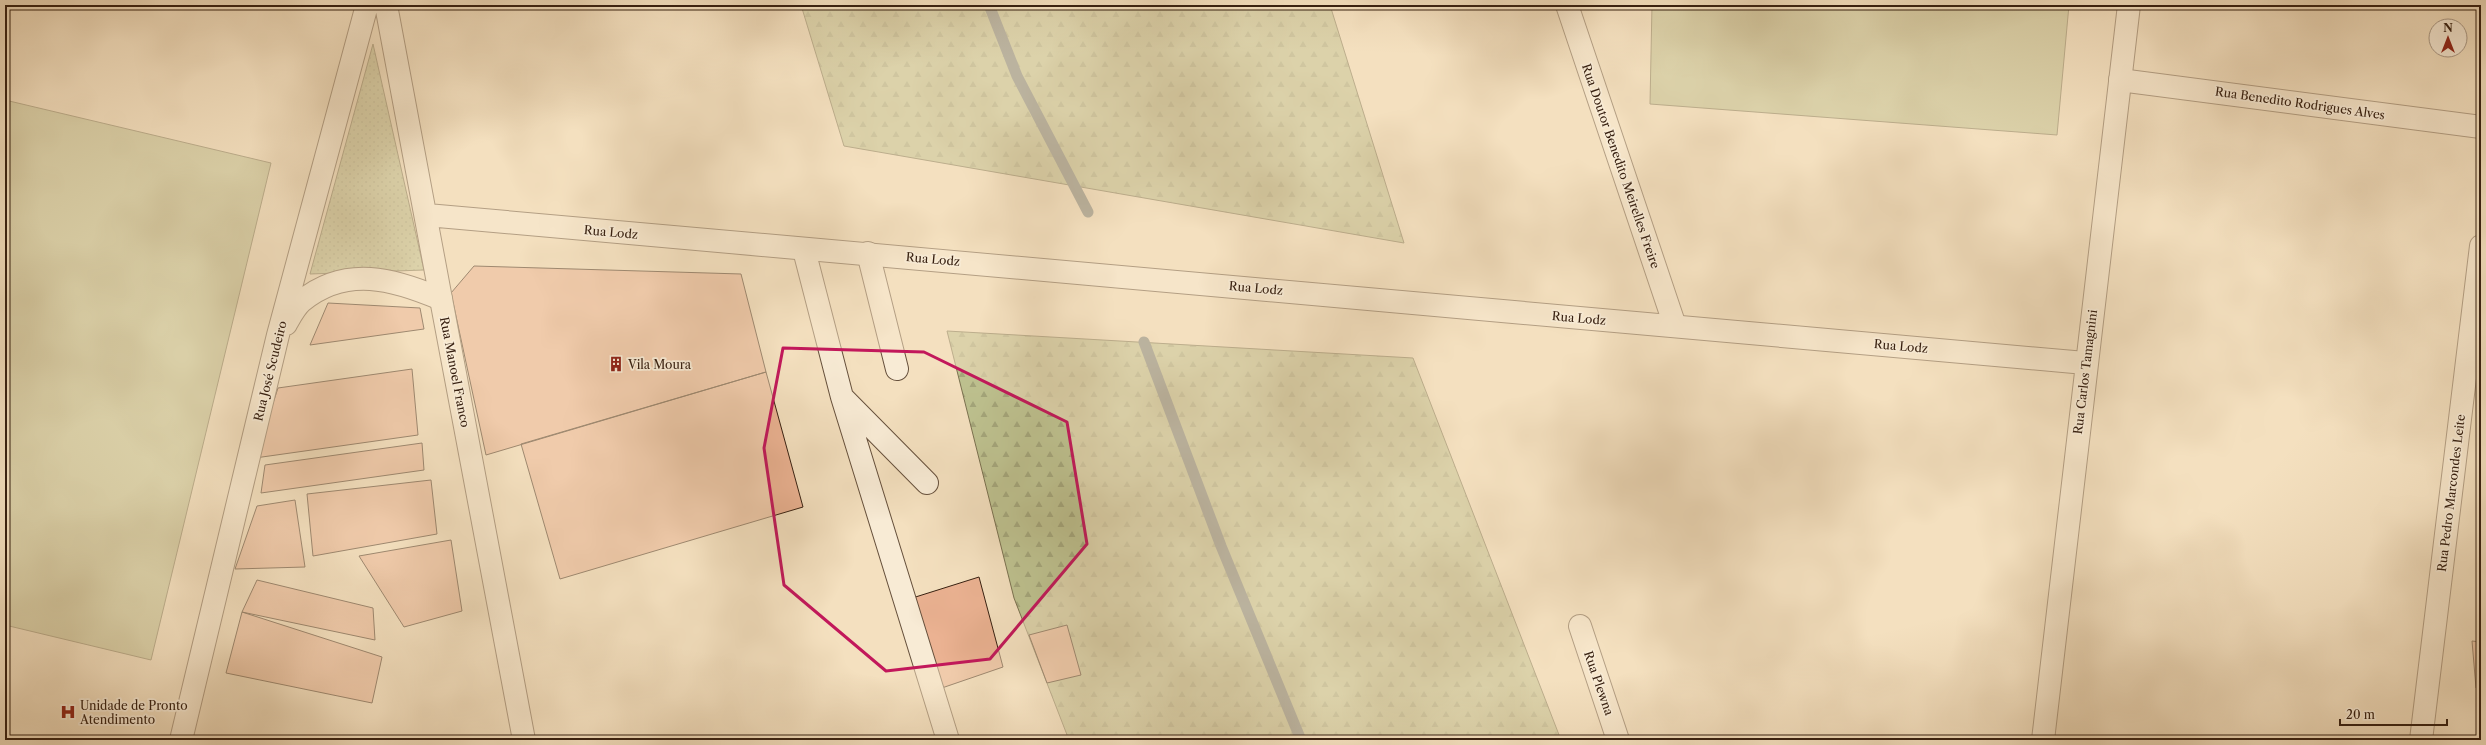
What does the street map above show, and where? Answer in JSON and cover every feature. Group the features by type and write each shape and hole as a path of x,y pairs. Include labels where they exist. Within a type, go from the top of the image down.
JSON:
{"street":[{"name":"Rua José Scudeiro","path":"181,740 278,335 367,5"},
{"name":"Rua Manoel Franco","path":"386,5 427,215 441,299 524,740"},
{"name":"Rua Doutor Benedito Meirelles Freire","path":"1567,5 1675,326"},
{"name":"Rua Carlos Tamagnini","path":"2043,740 2129,5"},
{"name":"Rua Benedito Rodrigues Alves","path":"2120,80 2481,127"},
{"name":"Rua Lodz","path":"427,215 804,250 868,253 2086,363"},
{"name":"Rua Pedro Marcondes Leite","path":"2421,740 2481,246"},
{"path":"804,250 842,397 948,740"},
{"path":"868,253 897,369"},
{"path":"278,335 301,302 326,286 352,278 381,280 410,286 441,299"},
{"path":"842,397 926,483"},
{"name":"Rua Plewna","path":"1580,626 1618,740"}],"highlighted area":[{"path":"783,348 924,352 1067,422 1087,544 990,659 886,671 784,585 764,448"}],"green space":[{"path":"801,5 1330,5 1404,243 844,146"},
{"path":"1652,5 2069,5 2057,135 1650,104"},
{"path":"373,44 424,270 310,274"},
{"path":"5,100 271,163 151,660 5,625"},
{"path":"947,331 1413,358 1561,740 1069,740 1014,598"}],"building":[{"name":"Vila Moura","path":"474,266 741,274 766,372 486,455 451,293"},
{"path":"328,303 420,308 424,329 310,345"},
{"path":"412,369 418,435 255,458 278,388"},
{"path":"766,372 803,507 560,579 521,444"},
{"path":"422,443 424,470 261,493 265,465"},
{"path":"431,480 437,534 313,556 307,494"},
{"path":"295,500 305,567 235,569 257,506"},
{"path":"451,540 462,611 404,627 359,556"},
{"path":"979,577 1003,667 936,690 906,600"},
{"path":"257,580 373,608 375,640 242,612"},
{"path":"242,612 382,657 372,703 226,673"},
{"path":"1067,625 1081,675 1047,683 1029,635"},
{"path":"2472,641 2481,642 2481,689 2476,688"}],"waterway":[{"path":"989,5 1017,76 1088,212"},
{"path":"1144,342 1221,546 1301,740"}],"place":[{"name":"Vila Moura","path":"616,364"},
{"name":"Unidade de Pronto Atendimento","path":"68,712"}]}
